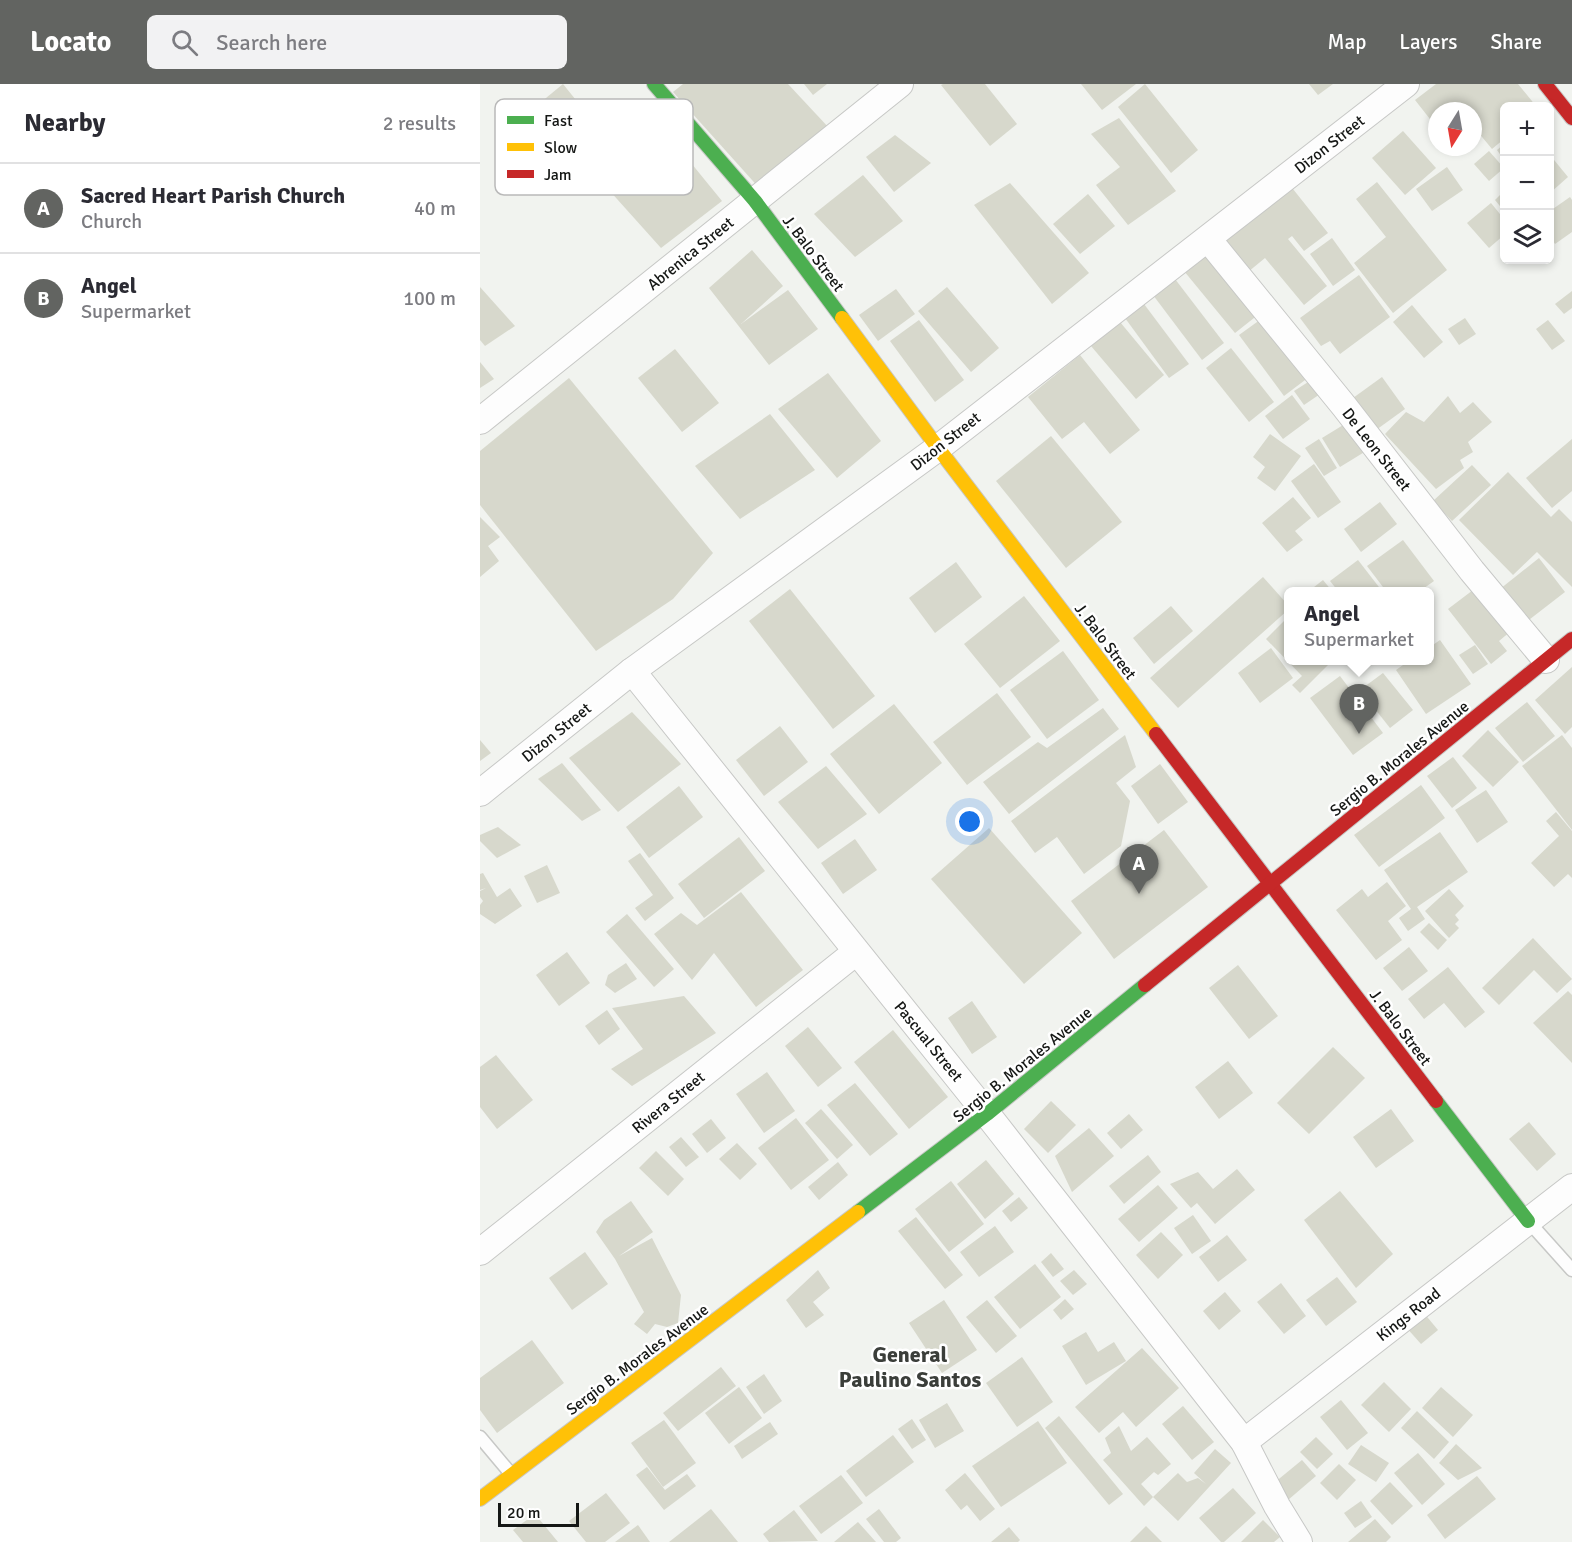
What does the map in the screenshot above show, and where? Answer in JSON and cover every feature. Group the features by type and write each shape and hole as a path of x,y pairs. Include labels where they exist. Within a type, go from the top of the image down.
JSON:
{"main road":[{"name":"J. Balo Street","path":"654,84 667,99"},
{"path":"1545,84 1572,118"},
{"name":"J. Balo Street","path":"693,129 755,201 938,448 1528,1221"},
{"name":"Sergio B. Morales Avenue","path":"480,1499 987,1114 1572,639"}],"street":[{"name":"Abrenica Street","path":"480,421 900,84"},
{"name":"Dizon Street","path":"480,793 632,671 938,448 1406,84"},
{"name":"De Leon Street","path":"1208,239 1344,406 1472,571 1546,660"},
{"name":"Pascual Street","path":"632,671 987,1114 1244,1442 1277,1506 1299,1542"},
{"name":"Rivera Street","path":"480,1252 856,952"},
{"name":"Kings Road","path":"1244,1442 1572,1187"}],"lane":[{"path":"1528,1221 1572,1270"},
{"path":"480,1437 512,1474"}],"building":[{"path":"563,84 575,99 545,99"},
{"path":"683,84 788,84 830,129 761,190 693,114 693,99 679,99 673,92"},
{"path":"804,84 827,84 813,95"},
{"path":"985,84 1017,124 990,146 941,85"},
{"path":"1081,84 1136,84 1102,110"},
{"path":"1145,84 1198,150 1171,173 1118,107"},
{"path":"1309,84 1333,84 1318,95"},
{"path":"1436,84 1518,84 1533,102 1500,102 1500,142 1492,149 1482,137 1482,102 1428,102 1428,117 1415,100"},
{"path":"1119,118 1176,191 1128,225 1096,185 1120,167 1091,134"},
{"path":"1403,131 1436,168 1405,195 1372,158"},
{"path":"895,135 931,163 894,192 866,157"},
{"path":"1489,151 1500,163 1500,171 1489,181 1474,164"},
{"path":"1554,160 1568,177 1554,189"},
{"path":"693,165 722,201 661,248 613,195 693,195"},
{"path":"1447,167 1463,190 1432,211 1416,189"},
{"path":"863,175 903,221 855,257 814,214"},
{"path":"1377,182 1447,270 1393,313 1354,263 1386,237 1356,199"},
{"path":"1010,183 1089,273 1052,304 974,205"},
{"path":"1289,184 1328,233 1304,251 1292,236 1288,239 1327,286 1304,305 1265,258 1248,272 1221,240"},
{"path":"1088,194 1115,226 1080,254 1053,224"},
{"path":"1500,195 1500,206 1495,200"},
{"path":"1570,197 1572,200 1572,232 1555,244 1554,242 1554,208"},
{"path":"1491,203 1500,214 1500,238 1489,248 1467,223"},
{"path":"1332,238 1355,270 1333,286 1310,254"},
{"path":"752,250 783,286 741,324 788,290 818,329 769,365 709,288"},
{"path":"1208,251 1259,314 1235,333 1184,271"},
{"path":"1359,275 1390,317 1340,354 1330,341 1321,346 1300,318"},
{"path":"1175,279 1224,343 1202,360 1153,295"},
{"path":"480,287 515,326 485,346 480,340"},
{"path":"947,287 999,348 971,372 918,311"},
{"path":"896,289 915,314 878,341 859,315"},
{"path":"1572,291 1572,308 1564,314 1555,304"},
{"path":"1144,304 1189,364 1169,378 1125,318"},
{"path":"1412,305 1443,342 1424,358 1393,322"},
{"path":"1264,317 1309,377 1284,396 1239,335"},
{"path":"1465,318 1476,334 1459,345 1448,329"},
{"path":"919,320 964,380 935,402 890,341"},
{"path":"1548,320 1565,341 1552,350 1536,329"},
{"path":"1120,322 1164,375 1136,399 1091,346"},
{"path":"1231,348 1274,402 1249,422 1206,368"},
{"path":"675,349 719,403 682,432 638,378"},
{"path":"1080,355 1140,430 1110,454 1084,422 1062,439 1028,397"},
{"path":"480,362 494,379 480,388"},
{"path":"828,373 881,441 837,478 778,409"},
{"path":"1316,377 1326,390 1304,405 1294,391"},
{"path":"1382,377 1405,409 1376,430 1353,398"},
{"path":"569,378 713,553 673,599 596,651 480,505 480,451"},
{"path":"1292,395 1310,419 1283,439 1265,416"},
{"path":"1448,396 1460,413 1473,402 1492,422 1468,442 1473,452 1460,460 1464,468 1436,489 1385,434 1406,412 1424,422"},
{"path":"770,414 815,470 740,519 695,466"},
{"path":"1353,419 1371,448 1340,467 1322,438"},
{"path":"1270,434 1301,456 1275,491 1257,478 1265,467 1253,457"},
{"path":"1051,436 1122,522 1066,568 996,481"},
{"path":"1319,439 1337,468 1324,476 1305,448"},
{"path":"1572,439 1572,491 1552,508 1526,478"},
{"path":"1314,464 1341,502 1318,518 1291,481"},
{"path":"1472,465 1491,485 1452,521 1433,501"},
{"path":"1508,472 1551,517 1559,509 1572,522 1572,587 1537,552 1513,575 1459,520"},
{"path":"1293,497 1311,518 1295,531 1303,540 1287,552 1262,523"},
{"path":"1380,502 1397,524 1361,552 1344,529"},
{"path":"480,517 500,537 488,546 499,561 480,577"},
{"path":"1403,540 1434,581 1426,587 1383,587 1367,566"},
{"path":"1539,558 1565,592 1521,626 1495,593"},
{"path":"1358,560 1379,587 1335,587 1330,581"},
{"path":"956,562 982,597 935,633 909,598"},
{"path":"1263,577 1284,601 1284,614 1178,708 1150,678"},
{"path":"1323,580 1329,587 1314,587"},
{"path":"1477,587 1511,631 1499,641 1507,651 1491,664 1448,609"},
{"path":"790,589 875,696 833,729 749,621"},
{"path":"1024,596 1060,641 1000,688 964,644"},
{"path":"1171,606 1193,631 1154,664 1133,638"},
{"path":"1284,621 1284,658 1266,639"},
{"path":"1440,640 1471,684 1426,714 1396,670 1403,665 1434,665 1434,644"},
{"path":"1475,645 1488,664 1473,674 1459,655"},
{"path":"1271,648 1293,678 1260,703 1238,673"},
{"path":"1063,651 1099,700 1047,739 1010,690"},
{"path":"1291,665 1328,665 1300,693 1292,685 1302,676"},
{"path":"1572,667 1572,727 1565,734 1535,700"},
{"path":"1383,673 1413,710 1390,728 1360,690"},
{"path":"1340,676 1383,733 1353,755 1310,698"},
{"path":"997,693 1031,737 967,785 933,742"},
{"path":"1527,702 1555,736 1523,762 1495,728"},
{"path":"894,704 942,763 879,814 830,754"},
{"path":"1103,708 1119,729 1009,814 983,782 1038,742 1047,748"},
{"path":"632,712 681,764 618,812 569,758"},
{"path":"780,726 808,762 764,796 736,760"},
{"path":"1488,730 1519,762 1493,787 1462,756"},
{"path":"1125,735 1136,767 1116,783 1130,801 1121,846 1084,874 1057,837 1035,853 1011,821"},
{"path":"1562,735 1572,748 1572,830 1522,766"},
{"path":"480,740 491,753 480,761"},
{"path":"1453,757 1477,788 1452,808 1427,776"},
{"path":"562,763 601,810 582,821 538,779"},
{"path":"1160,764 1188,802 1158,824 1131,786"},
{"path":"826,766 867,814 818,849 778,802"},
{"path":"1421,785 1445,818 1379,867 1354,835"},
{"path":"679,786 703,817 649,858 626,827"},
{"path":"1486,790 1508,822 1477,843 1455,810"},
{"path":"1556,812 1572,831 1572,878 1568,874 1554,887 1531,863 1559,836 1546,821"},
{"path":"498,827 521,845 497,858 480,841 480,835"},
{"path":"989,828 1082,933 1024,984 931,879"},
{"path":"1164,830 1208,887 1114,959 1071,901"},
{"path":"1440,832 1468,872 1417,907 1425,919 1408,931 1399,918 1411,909 1384,870"},
{"path":"739,837 765,871 704,918 678,884"},
{"path":"855,839 877,870 843,894 821,863"},
{"path":"640,853 674,898 645,921 635,908 653,895 628,861"},
{"path":"547,865 560,893 537,903 524,876"},
{"path":"483,873 497,897 510,888 522,906 495,924 480,914 480,905 483,901 480,891 486,888 480,890 480,874"},
{"path":"1387,882 1406,906 1388,921 1402,940 1376,960 1336,910 1362,889 1368,897"},
{"path":"1449,889 1464,906 1455,915 1459,920 1455,924 1459,928 1449,938 1425,911"},
{"path":"741,892 803,970 756,1007 714,953 692,980 654,934 681,913 697,925"},
{"path":"627,914 674,969 654,987 606,932"},
{"path":"1429,923 1447,940 1438,950 1420,932"},
{"path":"1533,938 1572,979 1557,993 1534,970 1499,1005 1482,988"},
{"path":"1409,947 1428,971 1402,991 1383,968"},
{"path":"567,952 590,983 559,1006 536,975"},
{"path":"626,963 637,979 615,993 605,985 608,975"},
{"path":"1238,965 1278,1016 1249,1039 1209,988"},
{"path":"1448,967 1485,1012 1465,1028 1444,1003 1424,1019 1408,999"},
{"path":"1568,991 1572,995 1572,1063 1533,1023"},
{"path":"684,996 716,1033 632,1086 611,1069 643,1049 612,1008"},
{"path":"972,1001 997,1037 972,1054 948,1018"},
{"path":"607,1010 620,1029 599,1045 585,1026"},
{"path":"808,1027 842,1068 818,1087 785,1046"},
{"path":"893,1030 948,1097 909,1129 854,1062"},
{"path":"1333,1047 1365,1078 1309,1134 1277,1103"},
{"path":"496,1055 533,1100 497,1129 480,1107 480,1067"},
{"path":"1228,1061 1253,1093 1219,1119 1195,1087"},
{"path":"767,1072 795,1111 764,1133 736,1094"},
{"path":"855,1083 898,1134 870,1156 827,1105"},
{"path":"1051,1101 1076,1125 1048,1153 1024,1129"},
{"path":"821,1109 853,1145 837,1159 805,1123"},
{"path":"1391,1109 1414,1141 1376,1168 1353,1137"},
{"path":"1129,1114 1143,1130 1121,1149 1107,1133"},
{"path":"796,1118 829,1160 791,1190 758,1148"},
{"path":"711,1119 726,1138 707,1153 692,1134"},
{"path":"1529,1122 1556,1154 1537,1171 1509,1139"},
{"path":"1089,1128 1114,1156 1072,1192 1055,1156"},
{"path":"681,1137 699,1157 686,1167 669,1147"},
{"path":"737,1143 757,1164 740,1180 719,1159"},
{"path":"656,1151 684,1179 668,1196 639,1168"},
{"path":"1148,1155 1161,1172 1124,1204 1109,1186"},
{"path":"986,1160 1014,1194 985,1219 957,1184"},
{"path":"838,1162 848,1175 819,1200 808,1187"},
{"path":"1237,1169 1255,1190 1215,1224 1197,1203 1191,1208 1170,1184 1198,1172 1213,1189"},
{"path":"951,1181 984,1224 949,1252 915,1209"},
{"path":"1158,1185 1178,1208 1139,1242 1118,1219"},
{"path":"1340,1191 1393,1254 1356,1288 1304,1220"},
{"path":"1019,1197 1028,1208 1011,1222 1002,1211"},
{"path":"631,1201 653,1232 619,1256 652,1238 681,1295 678,1323 667,1327 655,1324 647,1334 634,1324 644,1312 615,1259 596,1232 604,1220"},
{"path":"1193,1215 1211,1241 1192,1254 1174,1228"},
{"path":"916,1217 963,1275 945,1289 898,1231"},
{"path":"995,1226 1014,1252 979,1277 960,1252"},
{"path":"1161,1232 1183,1255 1158,1279 1136,1255"},
{"path":"1227,1235 1247,1260 1218,1282 1199,1257"},
{"path":"585,1252 608,1284 572,1310 549,1278"},
{"path":"1051,1253 1064,1269 1053,1277 1041,1262"},
{"path":"1035,1264 1061,1297 1020,1329 994,1297"},
{"path":"818,1270 830,1288 813,1302 824,1315 806,1328 786,1300"},
{"path":"1074,1270 1087,1284 1073,1295 1060,1281"},
{"path":"1337,1277 1357,1302 1326,1326 1306,1300"},
{"path":"1281,1283 1306,1316 1284,1334 1257,1302"},
{"path":"1225,1292 1241,1311 1219,1330 1203,1311"},
{"path":"1065,1299 1074,1309 1061,1320 1053,1310"},
{"path":"944,1300 977,1350 942,1373 909,1323"},
{"path":"987,1300 1017,1336 996,1353 966,1317"},
{"path":"1423,1312 1438,1330 1421,1344 1405,1326"},
{"path":"1086,1332 1098,1352 1114,1342 1126,1361 1086,1385 1062,1346"},
{"path":"532,1340 564,1383 497,1433 480,1410 480,1378"},
{"path":"1142,1348 1179,1388 1136,1427 1123,1412 1099,1433 1075,1407"},
{"path":"1022,1357 1053,1402 1017,1427 986,1383"},
{"path":"721,1367 736,1386 678,1431 663,1413"},
{"path":"764,1374 782,1401 764,1414 746,1387"},
{"path":"1384,1382 1411,1409 1389,1432 1361,1405"},
{"path":"739,1387 762,1418 729,1444 705,1413"},
{"path":"1441,1387 1473,1415 1453,1437 1422,1408"},
{"path":"1341,1400 1368,1433 1347,1450 1320,1417"},
{"path":"947,1403 964,1431 935,1448 919,1420"},
{"path":"1183,1406 1214,1442 1192,1460 1162,1424"},
{"path":"1417,1411 1449,1442 1434,1459 1401,1428"},
{"path":"1059,1416 1123,1494 1109,1505 1045,1428"},
{"path":"912,1419 926,1440 912,1449 898,1429"},
{"path":"664,1420 696,1463 663,1487 631,1443"},
{"path":"1038,1421 1067,1463 1001,1507 972,1466"},
{"path":"770,1422 778,1434 742,1459 734,1446"},
{"path":"1119,1426 1131,1451 1147,1437 1171,1464 1158,1475 1154,1472 1141,1484 1153,1497 1144,1506 1103,1460 1111,1453 1105,1438"},
{"path":"893,1435 914,1462 866,1497 846,1471"},
{"path":"1316,1437 1333,1454 1317,1469 1300,1452"},
{"path":"1456,1444 1482,1468 1458,1480 1439,1463"},
{"path":"1361,1445 1389,1463 1376,1482 1348,1464"},
{"path":"1215,1449 1231,1463 1178,1521 1153,1497 1178,1473 1187,1482 1198,1478 1206,1484 1194,1473"},
{"path":"1418,1453 1445,1484 1422,1505 1394,1473"},
{"path":"1302,1460 1316,1476 1288,1500 1274,1483"},
{"path":"1339,1464 1356,1480 1337,1500 1320,1483"},
{"path":"647,1467 665,1490 687,1474 696,1486 664,1510 636,1475"},
{"path":"965,1473 995,1509 980,1521 967,1505 961,1510 945,1490"},
{"path":"841,1475 863,1503 821,1534 799,1506"},
{"path":"1477,1476 1496,1499 1445,1539 1427,1515"},
{"path":"1390,1482 1413,1506 1392,1525 1370,1501"},
{"path":"1233,1488 1256,1513 1224,1542 1221,1542 1199,1518"},
{"path":"606,1493 630,1523 605,1542 586,1542 569,1521"},
{"path":"1361,1501 1372,1517 1355,1528 1344,1513"},
{"path":"711,1509 738,1542 669,1542"},
{"path":"879,1509 901,1538 896,1542 884,1542 866,1519"},
{"path":"794,1510 818,1541 769,1542 763,1534"},
{"path":"535,1514 558,1542 523,1542 513,1530"},
{"path":"1375,1519 1391,1537 1386,1542 1348,1542"},
{"path":"1263,1520 1280,1537 1274,1542 1241,1542"},
{"path":"858,1522 876,1542 834,1542"},
{"path":"638,1525 650,1542 615,1542"},
{"path":"1146,1526 1162,1542 1130,1542"},
{"path":"1009,1527 1020,1540 1018,1542 991,1542"}],"traffic: fast":[{"path":"654,84 667,99"},
{"path":"693,129 755,201 842,318"},
{"path":"858,1212 987,1114 1145,985"},
{"path":"1436,1101 1528,1221"}],"traffic: slow":[{"path":"842,318 1156,734"},
{"path":"480,1499 858,1212"}],"traffic: jam":[{"path":"1545,84 1572,118"},
{"path":"1145,985 1572,639"},
{"path":"1156,734 1436,1101"}],"place":[{"name":"Angel","path":"1359,734"},
{"name":"Sacred Heart Parish Church","path":"1139,894"}],"district":[{"name":"General Paulino Santos","path":"910,1366"}]}
